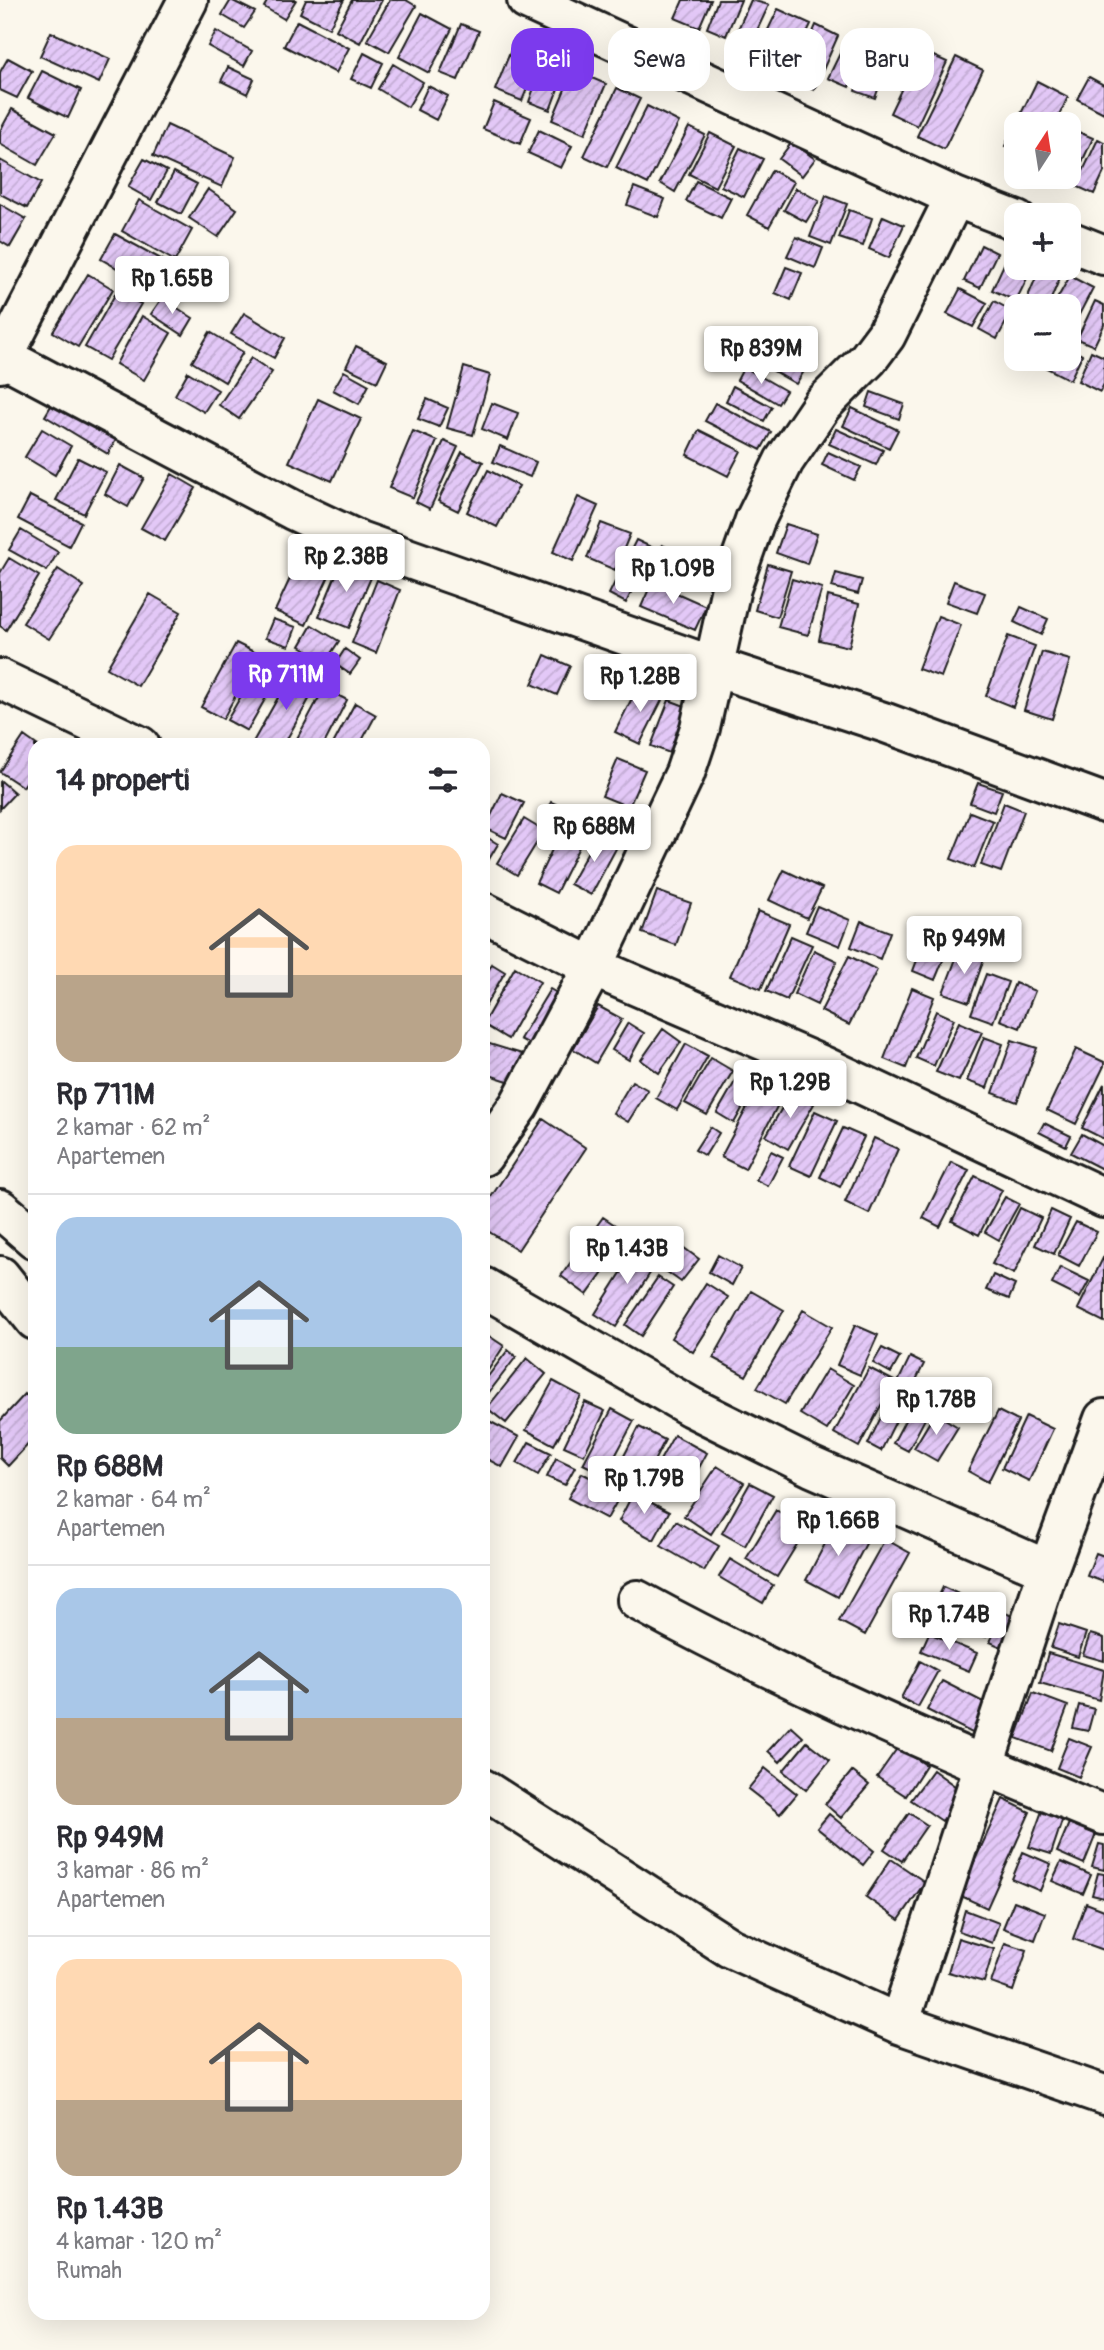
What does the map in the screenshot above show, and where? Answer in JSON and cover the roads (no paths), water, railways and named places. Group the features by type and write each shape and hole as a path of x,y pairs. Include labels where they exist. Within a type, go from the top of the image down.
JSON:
{"street":[{"path":"188,0 2,360 293,510 359,541 715,667 886,723 1104,803"},
{"path":"527,0 956,197 1004,216"},
{"path":"490,1146 519,1105 593,967 685,773 700,729 731,588 755,520 784,461 821,405 868,359 886,335 956,197"},
{"path":"1081,246 1104,255"},
{"path":"0,679 123,738"},
{"path":"490,916 593,967 823,1066 1104,1198"},
{"path":"0,1209 28,1233"},
{"path":"0,1276 28,1311"},
{"path":"490,1291 703,1413 824,1472 1048,1570"},
{"path":"899,2024 1048,1570 1104,1419"},
{"path":"637,1600 773,1671 985,1767 1104,1815"},
{"path":"490,1794 730,1948 899,2024 1104,2095"}]}
